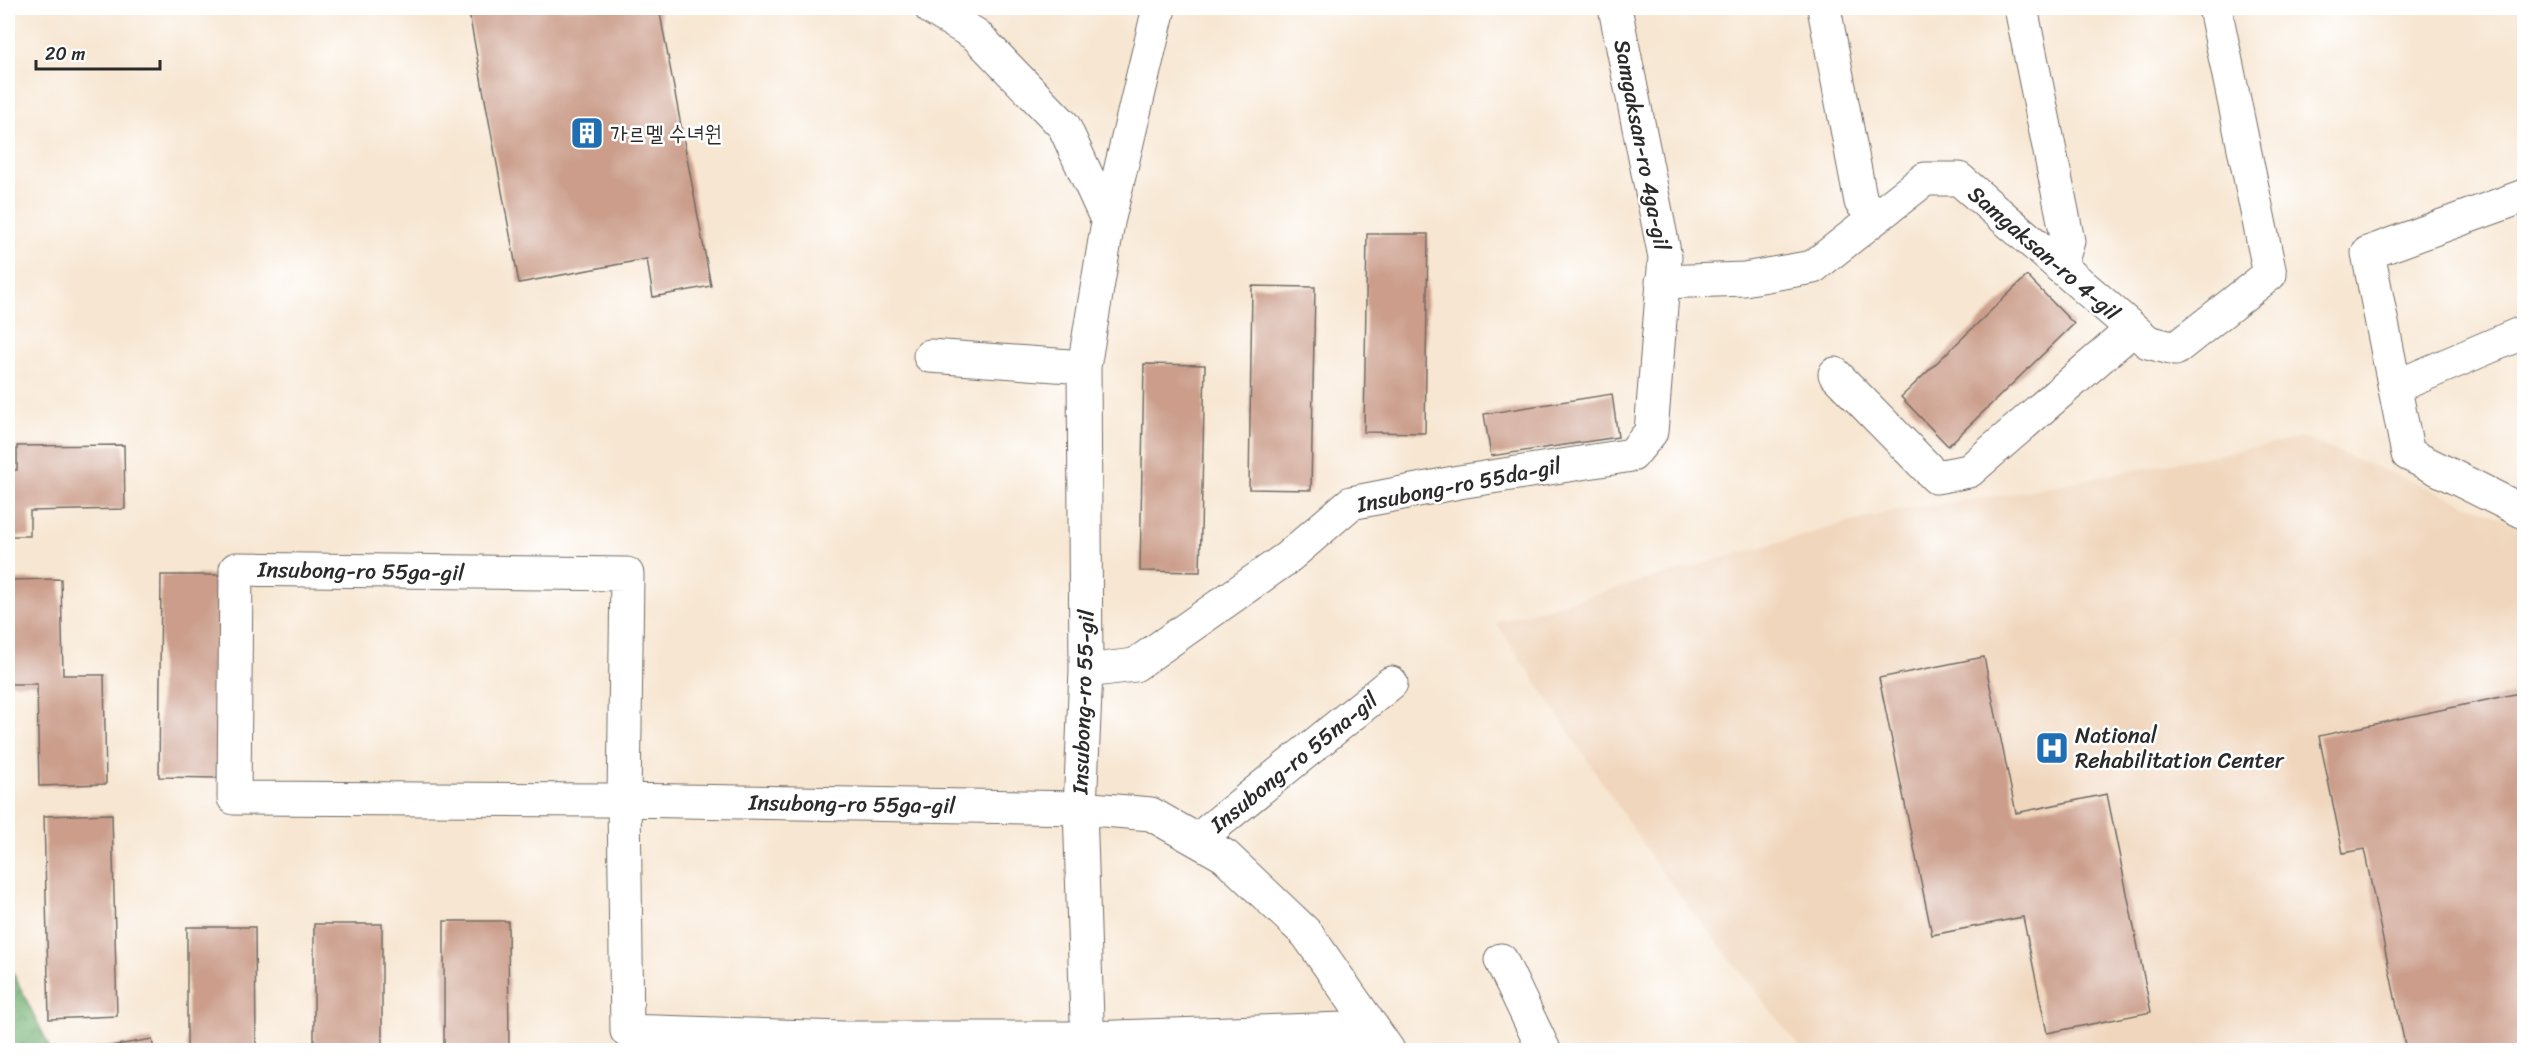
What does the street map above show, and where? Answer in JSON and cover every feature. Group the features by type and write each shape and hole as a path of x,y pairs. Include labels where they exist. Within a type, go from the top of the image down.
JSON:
{"street":[{"path":"931,8 976,35 1064,126 1108,222"},
{"name":"Insubong-ro 55-gil","path":"1088,1044 1080,808 1086,671 1084,367 1108,222 1159,8"},
{"name":"Samgaksan-ro 4ga-gil","path":"1615,8 1665,257 1662,282"},
{"path":"1824,8 1861,202 1877,216"},
{"path":"2021,8 2068,241 2060,267"},
{"name":"Samgaksan-ro 4-gil","path":"1662,282 1744,279 1813,267 1926,179 1959,179 2148,342 2175,348 2270,273 2215,8"},
{"path":"2524,196 2368,253 2408,454 2524,512"},
{"name":"Insubong-ro 55da-gil","path":"1086,671 1135,665 1287,558 1351,503 1459,482 1632,455 1651,432 1662,282"},
{"name":"Samgaksan-ro 4-gil","path":"1835,374 1936,477 1969,471 2133,329"},
{"path":"2395,387 2524,332"},
{"path":"930,356 1084,367"},
{"name":"Insubong-ro 55ga-gil","path":"1080,808 624,800 234,798 236,569 627,574 624,800 627,1031 1088,1044"},
{"name":"Insubong-ro 55na-gil","path":"1197,840 1391,683"},
{"name":"Insubong-ro 55na-gil","path":"1080,808 1151,814 1226,856 1307,934 1381,1039"},
{"path":"1501,960 1544,1050"},
{"path":"1088,1044 1381,1039"}],"shaded area":[{"name":"National Rehabilitation Center","path":"2303,438 2524,527 2524,1050 1802,1050 1663,874 1496,622 1887,512 2016,493"}],"green space":[{"path":"8,947 12,971 51,1050 8,1050"}],"building":[{"name":"가르멜 수녀원","path":"468,8 659,8 711,286 653,297 647,259 519,283"},
{"path":"1367,234 1428,234 1425,433 1364,432"},
{"path":"2027,276 2074,324 1948,446 1901,397"},
{"path":"1252,286 1315,287 1311,490 1249,489"},
{"path":"1144,364 1205,365 1200,572 1140,571"},
{"path":"1612,394 1618,437 1491,456 1484,414"},
{"path":"124,445 125,509 30,511 30,536 8,536 8,470 17,470 17,446"},
{"path":"161,575 221,575 218,778 159,777"},
{"path":"61,579 63,675 104,675 106,784 39,786 37,684 8,684 8,580"},
{"path":"1984,657 2016,813 2107,794 2151,1012 2047,1033 2023,917 1932,935 1879,678"},
{"path":"2524,692 2524,1050 2406,1050 2364,849 2343,853 2319,736"},
{"path":"112,814 117,1016 49,1019 44,816"},
{"path":"444,921 508,921 509,1050 444,1050"},
{"path":"314,924 382,924 382,1050 314,1050"},
{"path":"187,927 255,927 256,1050 187,1050"},
{"path":"152,1039 154,1050 93,1049"}],"place":[{"name":"가르멜 수녀원","path":"587,133"},
{"name":"National Rehabilitation Center","path":"2052,748"}]}
